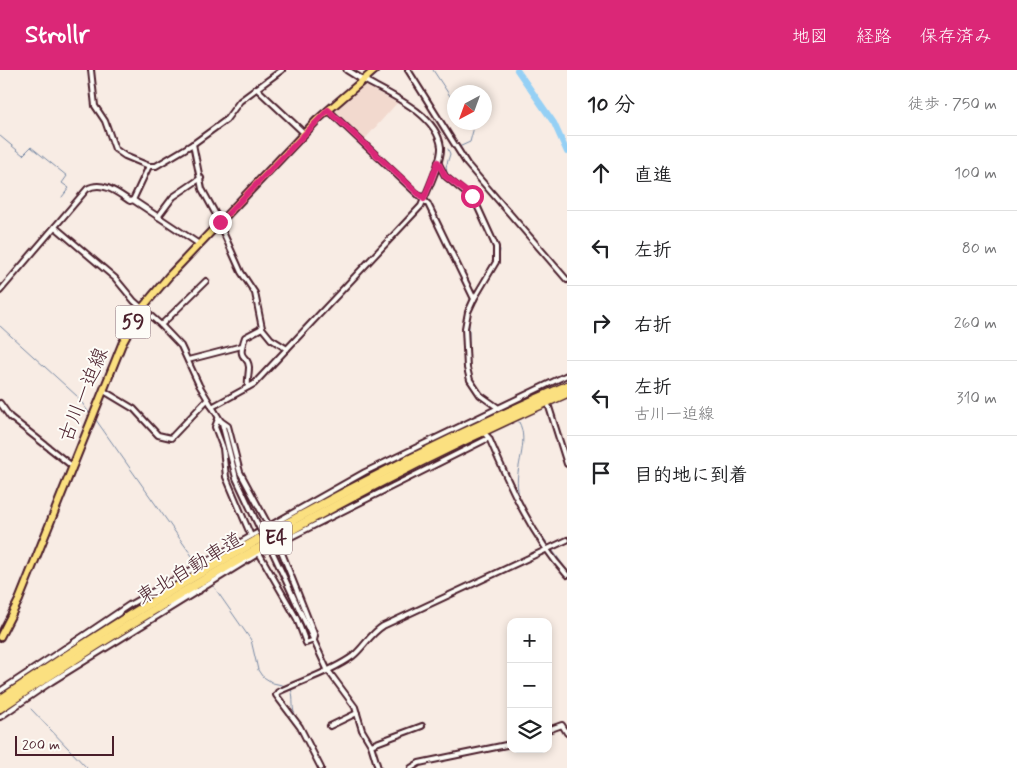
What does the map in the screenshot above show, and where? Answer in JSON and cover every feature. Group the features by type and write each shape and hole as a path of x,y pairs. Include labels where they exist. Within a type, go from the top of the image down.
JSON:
{"highway":[{"name":"東北自動車道","path":"0,700 130,615 275,530 446,441 567,386"},
{"name":"東北自動車道","path":"0,708 150,612 312,518 449,448 567,393"}],"main road":[{"name":"古川一迫線","path":"0,637 18,600 125,338 142,308 169,276 304,133 372,72"}],"street":[{"path":"90,70 95,106 105,121 115,149 125,156 149,166 157,166 193,144 226,120 237,103 282,70"},
{"path":"212,407 254,384 421,206 424,199 438,162 441,146 429,122 422,114 347,70"},
{"path":"356,76 360,70"},
{"path":"408,70 467,164 567,280"},
{"path":"256,88 304,133"},
{"path":"328,110 431,207 474,299"},
{"path":"193,144 202,189 241,272 254,293 262,328 271,338 287,349"},
{"path":"438,162 445,176 475,201 496,247 496,262 474,299 468,312 465,328 468,375 476,391 497,408"},
{"path":"133,200 149,166"},
{"path":"158,217 172,197 201,178"},
{"path":"0,291 90,187 110,188 130,201 133,200 199,244"},
{"path":"55,227 115,278 142,308 181,346 226,434 236,478 327,669 346,692 357,713 362,730 371,745 378,768"},
{"path":"161,325 206,281"},
{"path":"248,388 249,366 242,357 244,337 262,328"},
{"path":"188,360 242,346"},
{"path":"0,691 129,605 187,571 366,474 497,408 540,390 567,375"},
{"path":"104,391 134,409 158,435 171,438 207,400"},
{"path":"0,403 10,417 72,466"},
{"path":"549,407 567,464"},
{"path":"218,419 228,426 242,477 269,526"},
{"path":"218,419 215,427 223,448 226,477 251,536"},
{"path":"485,434 520,506 548,550 567,575"},
{"path":"0,717 80,664 259,553 375,491 487,439"},
{"path":"321,768 300,727 276,695 352,656 374,632 383,626 567,540"},
{"path":"278,543 311,626 314,640"},
{"path":"259,553 296,619 306,643 314,640"},
{"path":"160,592 187,571"},
{"path":"167,605 194,590 199,590"},
{"path":"64,649 93,632 129,605"},
{"path":"80,664 104,646 126,633 132,632"},
{"path":"330,726 357,713"},
{"path":"552,729 562,725 567,733"},
{"path":"371,745 422,726"},
{"path":"411,768 419,763 507,745"}],"shaded area":[{"path":"364,85 397,103 364,140 333,111"}],"waterway":[{"path":"433,70 447,91"},
{"path":"517,70 554,123 567,152"},
{"path":"459,147 470,142 473,130"},
{"path":"0,136 23,155 31,147 67,176 62,183 69,188 62,197"},
{"path":"448,149 450,154 446,167 447,174 477,199 500,250 498,264 475,302 469,318 469,369"},
{"path":"0,326 78,397 89,413"},
{"path":"479,390 498,405"},
{"path":"96,420 197,563"},
{"path":"519,422 523,438 517,481 519,498 531,520 550,547"},
{"path":"553,551 567,570"},
{"path":"212,584 251,640 258,670 262,676 273,683 286,686"},
{"path":"290,687 295,715 318,754 323,768"},
{"path":"31,709 87,768"}],"route":[{"path":"220,222 328,110 424,199 438,162 448,179 472,196"}]}
